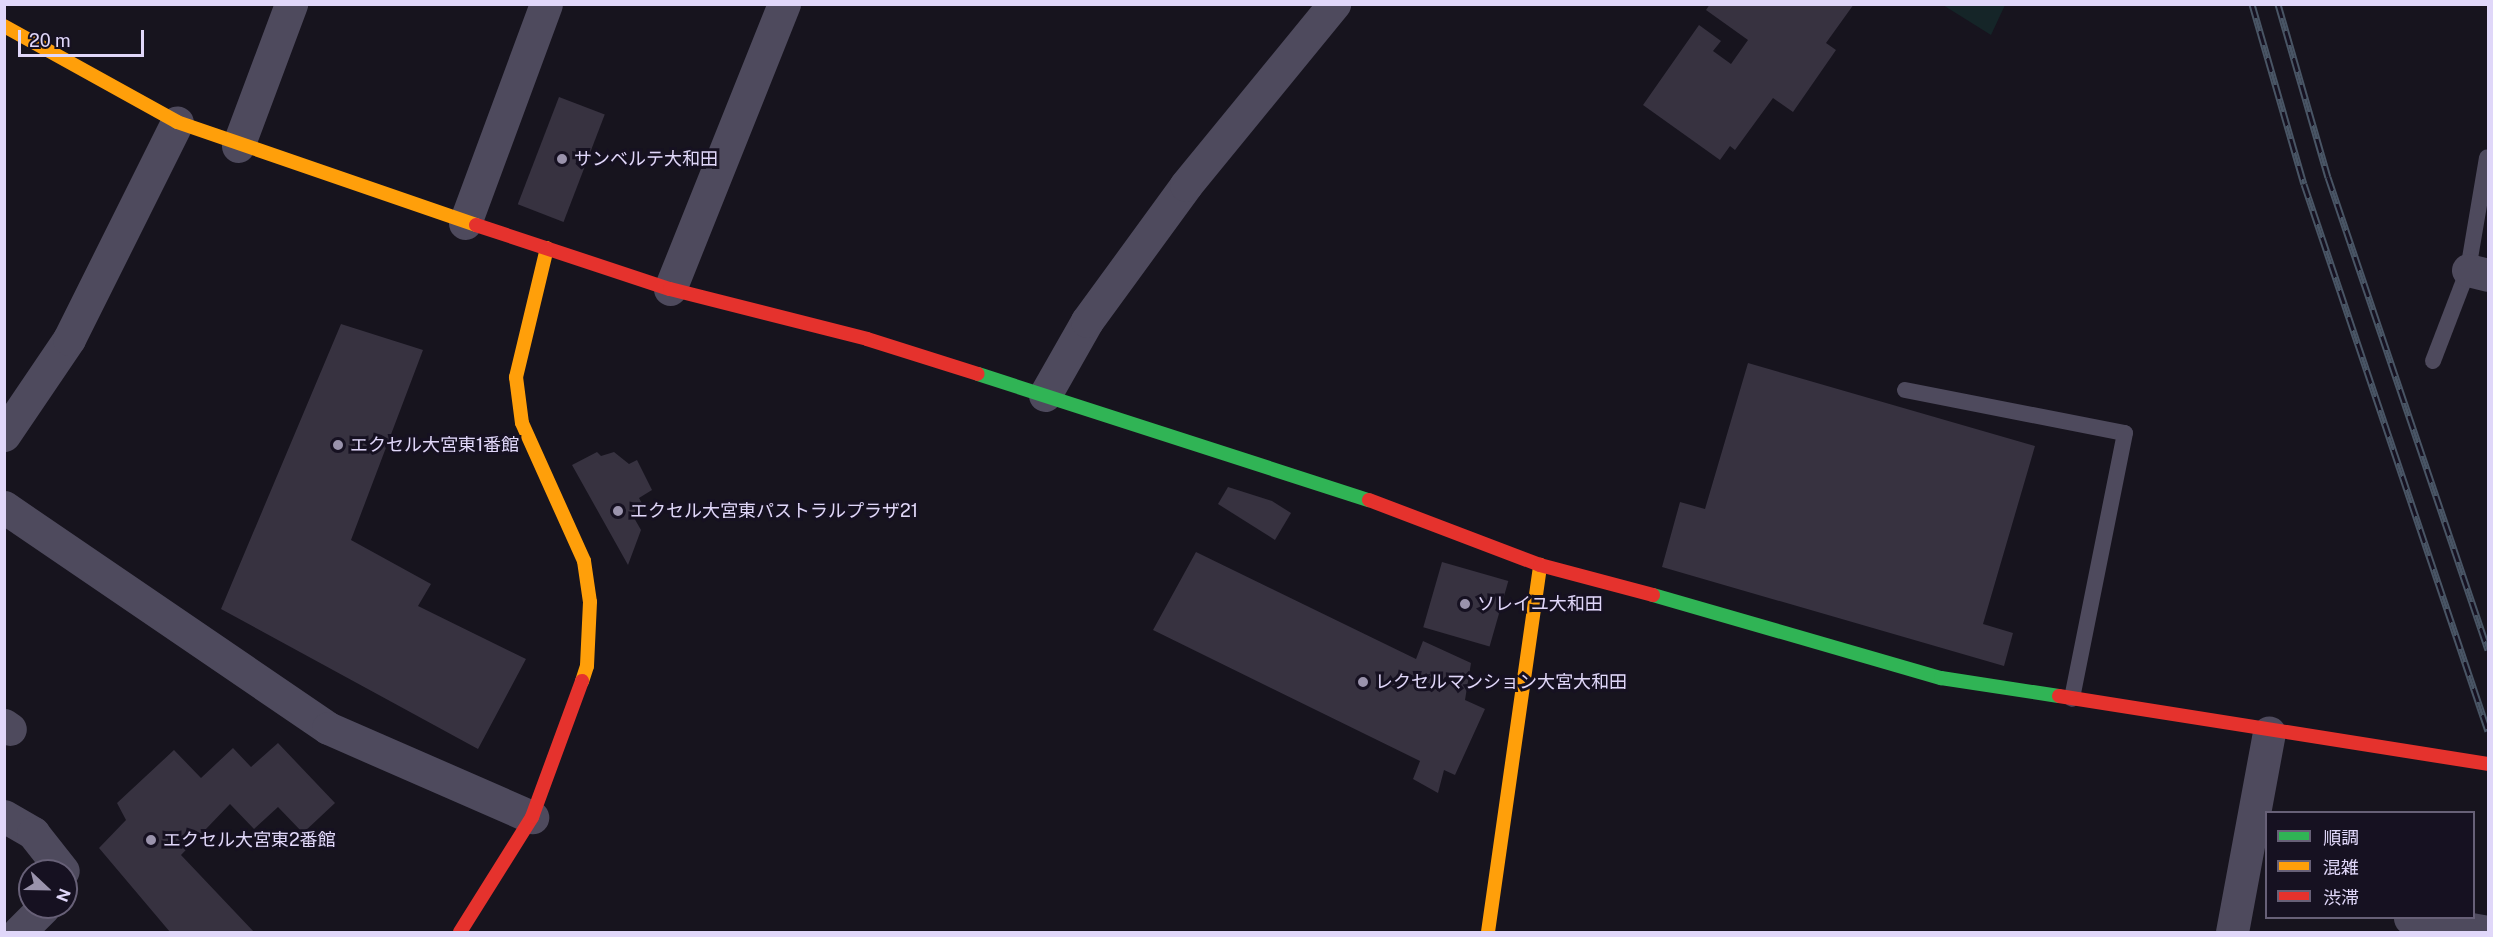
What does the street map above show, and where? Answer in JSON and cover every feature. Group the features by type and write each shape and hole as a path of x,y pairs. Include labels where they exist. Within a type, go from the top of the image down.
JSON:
{"street":[{"path":"238,146 291,4"},
{"path":"465,223 546,4"},
{"path":"670,289 784,4"},
{"path":"1045,396 1087,321 1186,184 1334,4"},
{"path":"4,26 177,122 238,146 670,289 867,339 1045,396 1425,519 1540,565 1825,641 1941,678 2269,732 2488,764"},
{"path":"4,435 13,403 69,339 177,122"},
{"path":"460,933 532,817 587,666 590,602 584,561 522,423 516,377 547,248"},
{"path":"4,507 328,728 532,817"},
{"path":"1488,933 1540,565"},
{"path":"2232,933 2254,889 2269,732"},
{"path":"4,816 33,833 54,859"},
{"path":"19,933 32,919"},
{"path":"2416,919 2488,932"}],"lane":[{"path":"2433,361 2478,272 2487,158"},
{"path":"1905,390 2125,433 2072,699"}],"shaded area":[{"path":"1943,5 2005,5 1991,35"}],"building":[{"path":"1710,4 1854,4 1826,43 1836,50 1793,112 1773,98 1735,150 1730,146 1720,160 1643,105 1699,25 1721,41 1713,51 1731,64 1748,40 1706,10"},
{"name":"サンベルテ大和田","path":"559,97 605,115 564,222 518,204"},
{"name":"エクセル大宮東1番館","path":"341,324 423,350 351,540 431,584 418,606 526,659 478,749 221,609"},
{"path":"1748,363 2035,446 1983,624 2013,633 2004,666 1662,567 1680,502 1705,509"},
{"name":"エクセル大宮東パストラルプラザ21","path":"597,452 601,456 614,452 629,464 637,460 652,490 639,498 644,507 633,516 641,530 628,565 572,465"},
{"path":"1228,487 1272,501 1291,513 1275,540 1218,504"},
{"name":"レクセルマンション大宮大和田","path":"1196,552 1416,659 1423,641 1471,663 1465,700 1485,709 1455,775 1444,770 1438,793 1413,779 1420,761 1153,630"},
{"name":"ソレイユ大和田","path":"1442,562 1508,581 1490,646 1423,627"},
{"name":"エクセル大宮東2番館","path":"278,743 335,803 303,833 278,807 254,829 230,804 181,855 254,932 170,932 99,848 126,820 117,803 174,750 201,778 233,748 251,767"}],"railway":[{"path":"2252,4 2304,184 2488,731"},
{"path":"2278,4 2328,177 2488,650"}],"traffic: fast":[{"path":"978,374 1369,500"},
{"path":"1653,595 1941,678 2059,696"}],"traffic: slow":[{"path":"4,26 177,122 476,225"},
{"path":"547,248 516,377 522,423 584,561 590,602 587,666 582,681"},
{"path":"1488,932 1540,565"}],"traffic: jam":[{"path":"476,225 670,289 867,339 978,374"},
{"path":"1369,500 1540,565 1653,595"},
{"path":"460,932 532,817 582,681"},
{"path":"2059,696 2488,764"}],"place":[{"name":"サンベルテ大和田","path":"562,159"},
{"name":"エクセル大宮東1番館","path":"338,445"},
{"name":"エクセル大宮東パストラルプラザ21","path":"618,511"},
{"name":"ソレイユ大和田","path":"1465,604"},
{"name":"レクセルマンション大宮大和田","path":"1363,682"},
{"name":"エクセル大宮東2番館","path":"151,840"}]}
